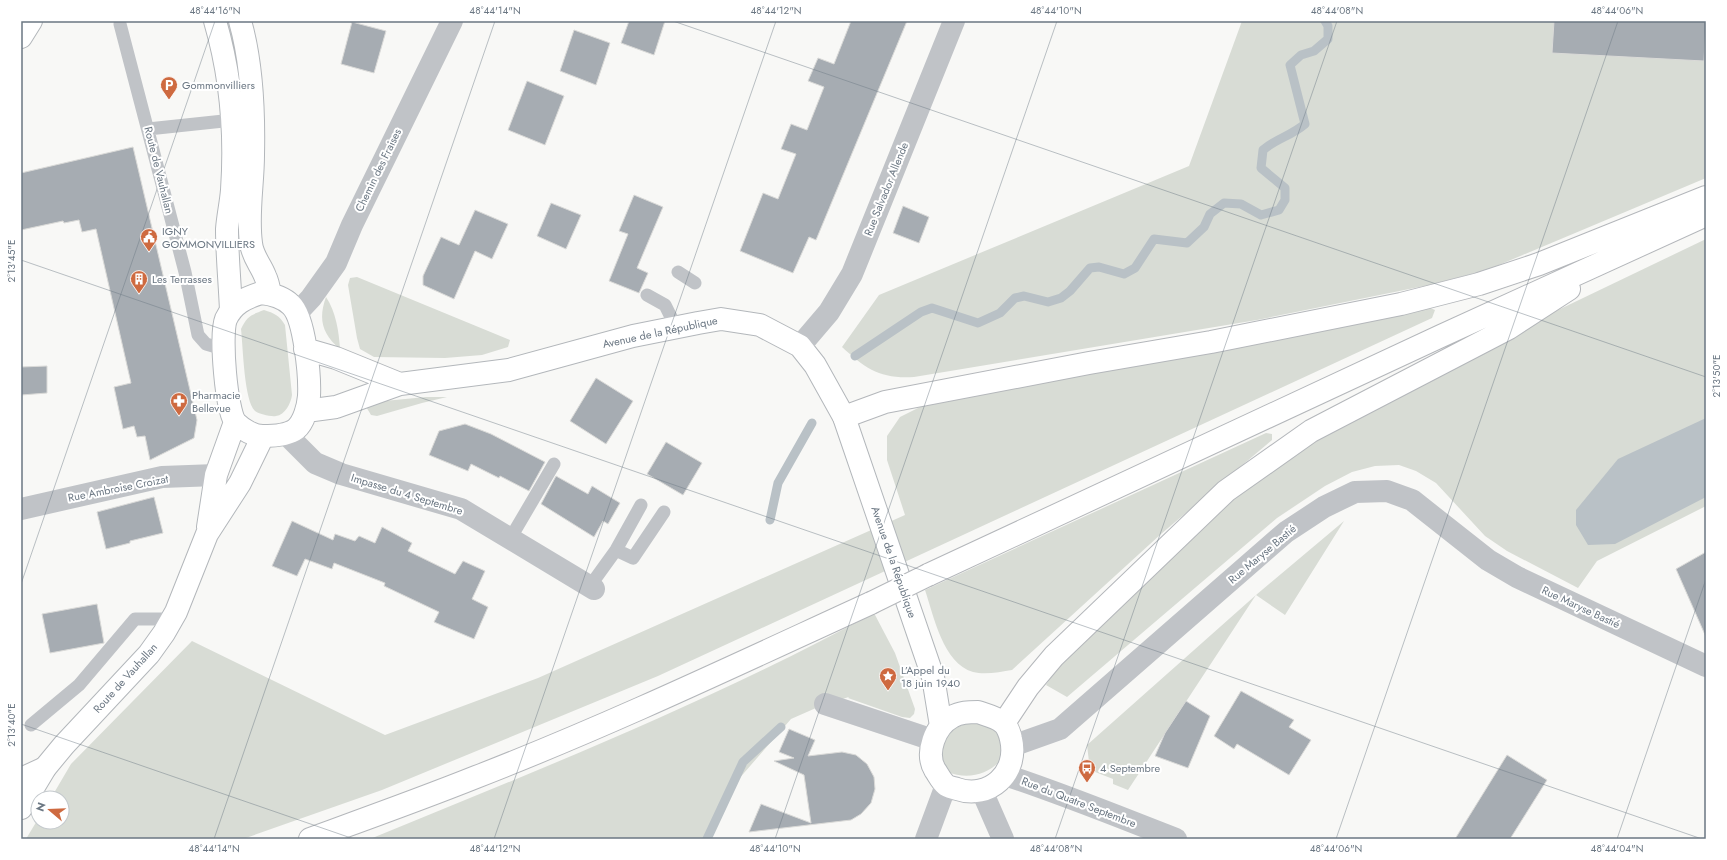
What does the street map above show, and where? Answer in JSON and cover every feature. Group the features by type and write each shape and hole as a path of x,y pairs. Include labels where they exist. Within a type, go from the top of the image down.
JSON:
{"main road":[{"path":"21,37 31,21"},
{"path":"215,21 222,43 230,89 233,120 232,190 227,228 230,311"},
{"path":"240,21 249,69 252,107 253,154 249,226 251,245 255,259 265,275 270,294"},
{"path":"844,417 886,402 1066,367 1219,341 1408,302 1479,284 1538,264 1706,196"},
{"path":"310,839 477,777 552,746 726,669 1434,339 1706,215"},
{"path":"1004,723 1028,687 1054,656 1226,490 1311,431 1509,328 1629,250"},
{"path":"261,293 270,294 281,298 291,305 297,313 303,331 309,396 306,412 295,430 286,434 263,436 245,430 235,422 229,405 223,349 223,330 230,311 238,302 249,296 261,293"},
{"name":"Avenue de la République","path":"306,412 336,407 400,384 509,370 633,336 676,327 721,319 760,325 800,346 815,365 844,417 933,677 937,733"},
{"name":"Avenue de la République","path":"305,349 336,358 400,384"},
{"name":"Route de Vauhallan","path":"207,534 216,475 235,422"},
{"name":"Route de Vauhallan","path":"21,808 46,768 81,726 149,654 172,619 207,534 240,483 263,436"},
{"name":"Avenue de la République","path":"933,677 964,712"},
{"path":"964,712 978,712 1004,723 1012,746 1011,763 1005,775 995,785 982,791 967,792 946,785 934,768 931,754 937,733 951,717 964,712"},
{"path":"21,779 46,768"}],"street":[{"name":"Chemin des Fraises","path":"297,313 311,298 336,263 352,225 452,21"},
{"name":"Rue Salvador Allende","path":"800,346 829,312 852,274 954,21"},
{"name":"Impasse du 4 Septembre","path":"286,434 315,463 341,474 461,509 592,587"},
{"name":"Rue Ambroise Croizat","path":"21,509 162,477 216,475"},
{"name":"Rue Maryse Bastié","path":"1012,746 1060,729 1286,532 1324,507 1355,492 1387,491 1412,500 1488,560 1518,577 1706,666"},
{"path":"825,704 937,733"},
{"name":"Rue du Quatre Septembre","path":"1005,775 1056,791 1099,810 1176,839"},
{"path":"926,839 946,785"},
{"path":"982,791 1002,839"}],"lane":[{"name":"Route de Vauhallan","path":"120,24 185,272 198,335 206,344 223,349"},
{"path":"148,129 233,120"},
{"path":"678,272 695,283"},
{"path":"647,295 665,305 676,327"},
{"path":"510,539 554,464"},
{"path":"592,587 616,550 641,505"},
{"path":"616,550 633,558 664,512"},
{"path":"31,724 79,685 135,619 172,619"}],"shaded area":[{"path":"1242,21 1706,21 1706,178 1487,270 1429,285 1257,320 914,377 892,376 874,371 866,367 842,347 879,295 1189,166"},
{"path":"1706,239 1706,506 1597,561 1578,588 1507,551 1485,536 1436,483 1416,471 1399,465 1375,466 1352,472 1325,486 1277,518 1067,697 1046,685 1063,658 1232,499 1319,433 1556,311"},
{"path":"357,277 510,340 508,347 482,355 445,358 374,357 360,349 357,338 348,285 350,278"},
{"path":"326,297 336,322 340,349 329,338 323,326 322,312"},
{"path":"1428,307 1435,310 1432,318 658,676 382,790 243,839 26,839 31,830 70,830 70,790 56,790 71,764 192,641 385,735 538,678 905,515 887,460 887,436 900,417 920,407"},
{"path":"264,310 276,315 285,325 292,395 287,408 276,416 265,415 255,411 251,405 246,385 241,329 245,321 250,316"},
{"path":"426,397 447,397 377,416 371,415 365,405 374,402"},
{"path":"1706,418 1706,497 1615,544 1588,545 1576,525 1576,510 1618,459"},
{"path":"1266,433 1272,434 1272,440 1161,534 1012,670 978,673 963,667 954,659 941,638 925,590"},
{"path":"1344,521 1285,615 1256,595"},
{"path":"1256,595 1128,790 1113,784 1113,779 1090,770 1087,745"},
{"path":"874,613 895,653 915,709 914,714 910,718 902,717 848,698 849,697 825,704 791,719 724,796 706,839 370,839 562,760 688,705 751,676"},
{"path":"978,720 998,725 1003,757 992,768 985,772 971,776 963,776 947,772 938,747 941,741 954,729"}],"building":[{"path":"629,21 665,21 654,55 621,43"},
{"path":"851,21 907,21 816,240 809,237 793,273 740,251 763,193 778,199 796,154 781,149 791,124 807,130 824,87 808,81 818,58 834,64"},
{"path":"1554,21 1706,21 1704,61 1552,53"},
{"path":"352,22 386,31 374,73 341,64"},
{"path":"574,30 610,43 596,85 560,71"},
{"path":"527,81 564,96 545,145 508,130"},
{"name":"Les Terrasses","path":"133,147 197,420 194,438 150,460 145,436 137,437 134,426 123,429 114,387 131,383 96,229 82,232 79,220 64,223 63,221 21,230 21,173"},
{"path":"634,195 663,207 637,268 648,273 639,293 609,281 628,234 619,231"},
{"path":"551,203 581,215 566,249 537,236"},
{"path":"903,206 929,217 919,243 893,233"},
{"path":"475,210 508,224 492,259 475,251 454,299 423,285 423,276 441,237 459,245"},
{"path":"47,366 47,393 21,395 21,367"},
{"path":"596,378 633,401 606,444 570,421"},
{"path":"465,424 491,434 545,462 529,491 500,476 499,478 471,464 468,471 429,455 439,431"},
{"path":"666,442 702,463 683,495 647,474"},
{"path":"556,476 588,494 592,486 620,503 608,524 603,521 594,537 541,504"},
{"path":"154,497 163,533 130,541 130,543 106,549 97,512"},
{"path":"292,521 333,540 335,534 355,541 359,536 375,543 382,527 412,543 408,551 455,574 463,561 485,571 472,599 488,607 474,639 434,622 439,612 384,586 385,583 334,563 332,569 305,559 297,576 272,566"},
{"path":"1706,552 1706,637 1676,569"},
{"path":"97,604 104,643 50,653 42,614"},
{"path":"1241,691 1294,720 1289,727 1311,740 1289,775 1237,744 1234,749 1214,736"},
{"path":"1186,701 1210,716 1188,768 1155,756 1165,733"},
{"path":"789,729 815,740 808,756 842,752 856,755 867,764 874,777 875,789 871,803 861,814 851,820 749,832 761,804 811,823 804,775 774,761 794,758 779,752"},
{"path":"1507,755 1547,780 1510,839 1455,839"}],"waterway":[{"path":"855,356 921,312 932,308 978,323 1000,313 1015,298 1024,296 1048,302 1061,298 1070,291 1090,268 1099,267 1124,274 1135,268 1154,239 1187,243 1204,227 1210,214 1224,203 1241,204 1261,215 1279,210 1285,200 1285,188 1261,168 1263,150 1305,124 1290,65 1301,55 1314,51 1328,39 1328,26 1325,21"},
{"path":"770,520 778,483 812,423"},
{"path":"707,839 743,762 781,727"}],"place":[{"name":"Gommonvilliers","path":"169,100"},
{"name":"IGNY GOMMONVILLIERS","path":"149,252"},
{"name":"Les Terrasses","path":"139,294"},
{"name":"Pharmacie Bellevue","path":"179,416"},
{"name":"L’Appel du 18 juin 1940","path":"888,691"},
{"name":"4 Septembre","path":"1087,783"}]}
